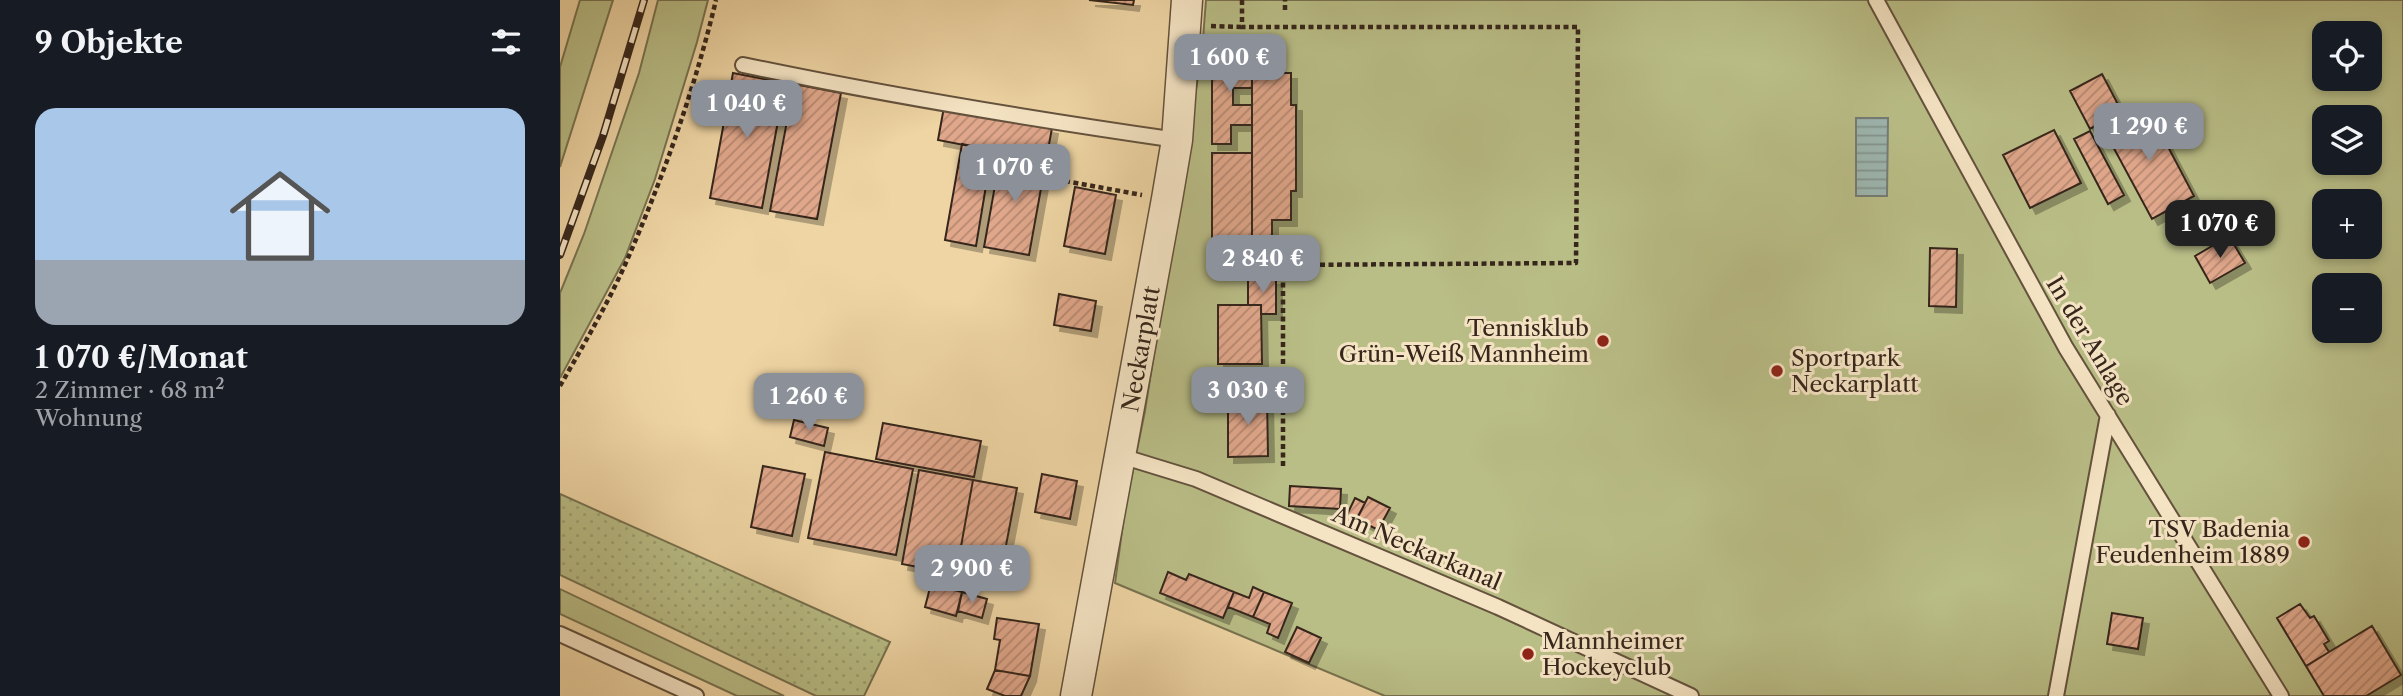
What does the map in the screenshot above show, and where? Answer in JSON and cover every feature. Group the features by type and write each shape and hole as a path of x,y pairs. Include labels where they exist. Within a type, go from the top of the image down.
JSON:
{"street":[{"name":"Neckarplatt","path":"1076,696 1177,139 1187,0"}],"lane":[{"name":"In der Anlage","path":"1876,0 2030,286 2281,696"},
{"path":"743,65 847,87 1052,122 1177,139"},
{"path":"2056,696 2108,415"},
{"name":"Am Neckarkanal","path":"1121,456 1209,484 1498,607 1691,696"},
{"path":"560,634 696,696"}],"path":[{"path":"560,386 628,260 667,160 706,40 716,0"},
{"path":"1242,0 1241,27 1578,27 1576,262 1283,265 1283,467"},
{"path":"1285,0 1285,10"},
{"path":"1065,181 1167,200"}],"green space":[{"path":"580,0 613,0 560,167 560,67"},
{"path":"658,0 708,0 655,179 625,258 560,378 560,293 584,234 639,73"},
{"name":"Sportpark Neckarplatt","path":"1206,0 2403,0 2403,696 1385,696 1115,583 1125,509 1145,411 1202,52"},
{"path":"560,494 890,642 864,696 816,696 560,575"},
{"path":"560,589 784,696 737,696 560,614"}],"water":[{"path":"1856,118 1888,118 1887,196 1856,196"}],"building":[{"path":"1089,0 1134,0 1133,5"},
{"path":"1212,54 1252,54 1252,88 1233,88 1233,105 1252,105 1252,125 1231,125 1231,144 1212,144"},
{"path":"1252,54 1275,54 1275,73 1291,73 1291,105 1296,105 1296,191 1291,191 1291,220 1272,220 1272,241 1252,241"},
{"path":"733,73 785,83 762,208 710,198"},
{"path":"2102,74 2122,112 2090,129 2070,91"},
{"path":"794,84 841,93 817,219 770,211"},
{"path":"944,107 1052,128 1046,161 938,140"},
{"path":"2147,107 2194,196 2152,219 2104,130"},
{"path":"2054,130 2081,183 2030,208 2003,155"},
{"path":"2090,131 2124,195 2108,204 2074,139"},
{"path":"962,144 992,150 976,246 945,240"},
{"path":"1001,152 1046,161 1029,255 984,247"},
{"path":"1212,153 1252,153 1252,241 1212,241"},
{"path":"1075,187 1116,195 1105,254 1064,246"},
{"path":"2229,236 2245,263 2210,283 2195,256"},
{"path":"1930,248 1957,249 1956,307 1929,306"},
{"path":"1248,279 1276,279 1276,314 1261,314 1261,305 1248,305"},
{"path":"1059,294 1096,301 1091,331 1054,325"},
{"path":"1218,305 1261,305 1262,364 1218,364"},
{"path":"1267,396 1268,456 1228,457 1228,397"},
{"path":"794,420 828,428 824,446 790,437"},
{"path":"883,423 981,441 974,477 876,459"},
{"path":"825,452 913,469 896,555 808,538"},
{"path":"763,466 805,474 792,536 751,527"},
{"path":"919,470 973,480 956,574 902,564"},
{"path":"1042,474 1077,481 1070,519 1035,512"},
{"path":"973,480 1017,488 999,582 956,574"},
{"path":"1290,486 1341,489 1340,509 1289,506"},
{"path":"1368,497 1390,508 1378,530 1357,519"},
{"path":"1355,498 1365,503 1354,524 1345,519"},
{"path":"1168,572 1186,580 1189,574 1234,592 1223,618 1160,593"},
{"path":"931,584 962,592 956,616 925,607"},
{"path":"1253,587 1264,592 1253,617 1228,607 1234,592 1249,598"},
{"path":"962,592 987,599 982,618 958,611"},
{"path":"1264,592 1292,603 1278,638 1267,633 1270,624 1253,617"},
{"path":"2300,604 2310,618 2314,616 2329,641 2324,644 2329,652 2306,666 2277,618"},
{"path":"2112,613 2143,618 2138,649 2107,644"},
{"path":"997,618 1039,624 1030,676 995,670 1000,640 994,639"},
{"path":"2372,626 2401,675 2366,696 2324,696 2306,666"},
{"path":"1297,627 1321,638 1309,663 1285,652"},
{"path":"995,670 1030,676 1021,696 1005,696 987,689"}],"railway":[{"path":"560,255 603,136 644,0"}],"place":[{"name":"Tennisklub Grün-Weiß Mannheim","path":"1603,341"},
{"name":"Sportpark Neckarplatt","path":"1777,371"},
{"name":"TSV Badenia Feudenheim 1889","path":"2304,542"},
{"name":"Mannheimer Hockeyclub","path":"1528,654"}]}
